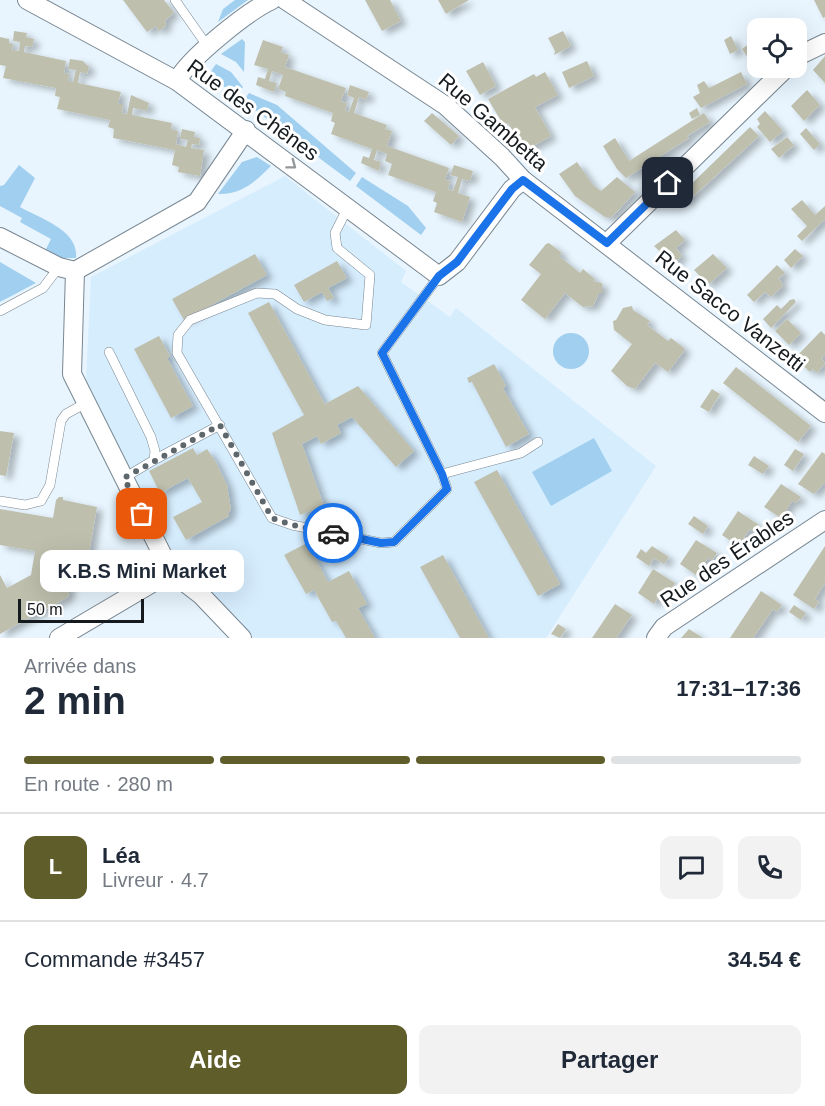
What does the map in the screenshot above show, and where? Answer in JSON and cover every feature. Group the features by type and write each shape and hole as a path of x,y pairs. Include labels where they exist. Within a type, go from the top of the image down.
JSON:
{"street":[{"name":"Rue des Chênes","path":"27,0 177,81 246,130 439,276"},
{"path":"177,81 183,70 208,47 272,0"},
{"name":"Rue Gambetta","path":"285,0 446,105 523,180 607,243"},
{"path":"807,52 825,43"},
{"path":"607,243 776,78"},
{"path":"67,269 197,202 246,130"},
{"path":"439,276 457,262 512,189 523,180"},
{"path":"0,237 67,269"},
{"name":"Rue Sacco Vanzetti","path":"607,243 825,413"},
{"path":"67,269 72,374 171,572 201,595 242,638"},
{"name":"Rue des Érables","path":"656,638 664,627 825,520"},
{"path":"59,638 171,572"}],"lane":[{"path":"175,0 208,47"},
{"path":"348,207 335,233 337,248 370,275 366,325 325,320 297,309 275,294 257,292 190,320 178,335 177,353 272,518 292,525 381,543 394,542 447,489 442,474 382,353 439,276"},
{"path":"0,311 43,288 67,269"},
{"path":"109,352 151,437 155,452 154,460"},
{"path":"0,501 25,505 41,501 50,485 61,421 66,414 86,403"},
{"path":"124,478 220,425"},
{"path":"442,474 521,453 538,442"}],"shaded area":[{"path":"235,0 248,0 218,22 223,9"},
{"path":"242,39 245,42 244,72 236,62 221,54"},
{"path":"216,64 231,72 243,87 236,96 209,74"},
{"path":"249,93 277,105 356,173 350,181 243,101"},
{"path":"257,157 271,166 254,182 241,190 218,194 242,162"},
{"path":"19,165 35,178 20,207 57,226 65,233 75,248 76,258 63,258 45,251 51,239 20,222 22,218 0,206 0,186 4,185"},
{"path":"285,176 406,271 401,282 450,317 456,308 656,466 546,638 251,638 179,565 86,381 91,277"},
{"path":"362,177 408,206 426,228 421,235 356,186"},
{"path":"0,262 36,283 0,302"},
{"path":"571,333 584,338 589,351 584,364 571,369 558,364 553,351 558,338"},
{"path":"594,438 612,471 551,506 532,472"}],"building":[{"path":"123,0 164,0 174,13 165,20 166,26 159,31 156,26 147,32"},
{"path":"365,0 390,0 401,21 382,31"},
{"path":"438,0 469,0 446,14"},
{"path":"814,0 825,0 825,17 823,18"},
{"path":"14,31 27,33 26,37 34,39 32,47 25,46 24,52 66,61 64,73 69,74 68,81 73,82 76,70 68,69 70,59 83,61 89,67 87,74 80,72 78,83 121,92 118,104 123,104 122,113 127,114 131,95 149,103 147,111 133,108 132,115 172,123 171,129 178,131 176,144 186,147 188,140 180,139 182,129 195,132 194,137 200,138 199,145 192,144 191,148 204,150 200,176 178,172 179,167 172,165 175,150 113,138 114,129 108,127 110,120 57,109 60,97 55,96 56,88 3,78 6,66 0,65 0,37 9,39 9,43 13,44 12,50 19,51 20,42 13,41"},
{"path":"563,31 571,46 554,55 555,51 548,38"},
{"path":"731,36 738,50 730,54 724,40"},
{"path":"263,40 283,47 281,52 289,55 285,67 346,88 341,101 347,103 345,110 349,112 354,98 347,95 350,85 369,92 366,100 359,97 354,113 387,125 385,129 392,131 387,146 449,168 445,180 450,181 448,189 453,191 458,177 450,175 454,165 473,171 470,181 462,179 458,193 470,197 462,222 434,212 437,203 433,201 436,192 388,175 392,164 385,161 387,154 377,150 374,160 381,162 379,171 361,163 363,156 369,158 372,149 331,134 335,123 331,121 333,113 285,96 286,92 278,89 283,75 272,71 269,81 277,83 274,92 256,85 258,77 265,79 268,69 254,65"},
{"path":"747,45 747,56 742,49"},
{"path":"825,56 825,83 813,70"},
{"path":"587,61 594,76 569,88 562,72"},
{"path":"483,62 496,86 480,95 466,71"},
{"path":"545,72 558,95 535,107 551,136 524,151 508,123 504,126 488,99 534,74 536,77"},
{"path":"741,72 747,84 701,108 693,97 700,93 697,85 704,81 709,88"},
{"path":"807,90 820,105 804,121 791,106"},
{"path":"697,108 700,115 692,119 689,113"},
{"path":"765,111 783,131 770,142 757,127 760,124 757,119"},
{"path":"432,113 459,136 451,145 424,121"},
{"path":"704,113 710,122 626,178 617,169 603,146 615,138 629,161"},
{"path":"750,127 759,136 686,203 679,196"},
{"path":"806,128 820,144 814,150 800,134"},
{"path":"787,137 794,145 779,158 771,149"},
{"path":"577,162 593,185 601,191 617,177 635,192 612,217 605,217 575,196 559,174"},
{"path":"802,200 815,215 825,206 825,219 802,241 797,236 807,226 791,209"},
{"path":"676,230 685,240 676,248 682,256 673,264 654,246"},
{"path":"549,243 562,253 559,256 580,273 583,269 595,279 593,281 602,283 602,293 599,293 593,306 583,307 565,293 545,319 521,300 541,274 529,265"},
{"path":"795,249 803,256 791,268 784,260"},
{"path":"255,254 267,275 184,320 172,299"},
{"path":"713,254 727,268 708,285 694,270"},
{"path":"337,261 347,278 328,288 334,298 327,301 322,292 304,302 294,285"},
{"path":"777,265 785,273 779,278 783,286 771,297 765,292 754,302 747,295"},
{"path":"794,299 796,302 771,328 763,319 777,305 781,309"},
{"path":"269,302 325,404 358,386 414,451 396,467 352,417 337,425 341,433 321,444 317,436 302,444 324,506 300,515 272,433 304,415 248,313"},
{"path":"632,306 633,310 650,321 647,325 668,341 671,338 684,348 668,372 655,363 635,389 627,386 611,371 632,344 614,330 613,321 623,308"},
{"path":"787,319 801,333 789,345 775,331"},
{"path":"821,331 825,335 825,355 822,358 825,364 817,373 813,369 810,372 795,358"},
{"path":"159,336 170,356 167,358 193,406 171,418 134,349"},
{"path":"494,364 506,386 503,388 529,434 506,447 472,382 469,383 467,378"},
{"path":"736,367 811,426 798,442 723,383"},
{"path":"712,389 720,394 709,412 700,407"},
{"path":"0,431 14,433 6,476 0,475"},
{"path":"193,448 197,455 207,449 216,462 227,485 231,510 228,512 229,516 186,540 173,517 202,502 188,478 160,493 149,471"},
{"path":"795,449 804,454 793,471 784,465"},
{"path":"822,452 825,454 825,482 814,494 798,484"},
{"path":"754,456 769,466 763,474 748,465"},
{"path":"497,470 560,584 538,596 474,482"},
{"path":"781,484 801,497 796,503 792,501 781,518 764,507"},
{"path":"63,497 63,500 97,507 87,564 65,561 63,572 72,573 68,597 0,634 0,575 7,588 31,575 35,551 0,545 0,509 53,518 56,500"},
{"path":"738,511 759,525 755,532 750,529 738,546 722,535"},
{"path":"694,516 708,526 703,534 688,524"},
{"path":"696,540 717,553 712,560 708,558 696,575 680,564"},
{"path":"307,543 328,582 349,571 367,604 358,608 375,638 346,638 336,621 332,622 314,590 306,594 284,555"},
{"path":"652,546 669,557 664,564 654,558 649,566 636,557 641,549 646,553"},
{"path":"825,546 825,583 815,599 819,602 814,609 793,595"},
{"path":"443,555 489,638 460,638 420,567"},
{"path":"653,569 675,583 670,590 665,587 654,604 638,593"},
{"path":"761,591 782,605 777,612 773,609 753,638 730,638"},
{"path":"615,604 632,615 616,638 592,638"},
{"path":"794,605 806,613 801,620 789,612"},
{"path":"558,624 566,629 560,638 551,634"},
{"path":"689,629 703,638 681,638"}],"way so far":[{"path":"142,514 124,478 220,425 272,518 292,525 333,533"}],"place":[{"name":"K.B.S Mini Market","path":"142,514"}],"route":[{"path":"333,533 381,543 394,542 447,489 442,474 382,353 439,276 457,262 512,189 523,180 607,243 668,183"}]}
